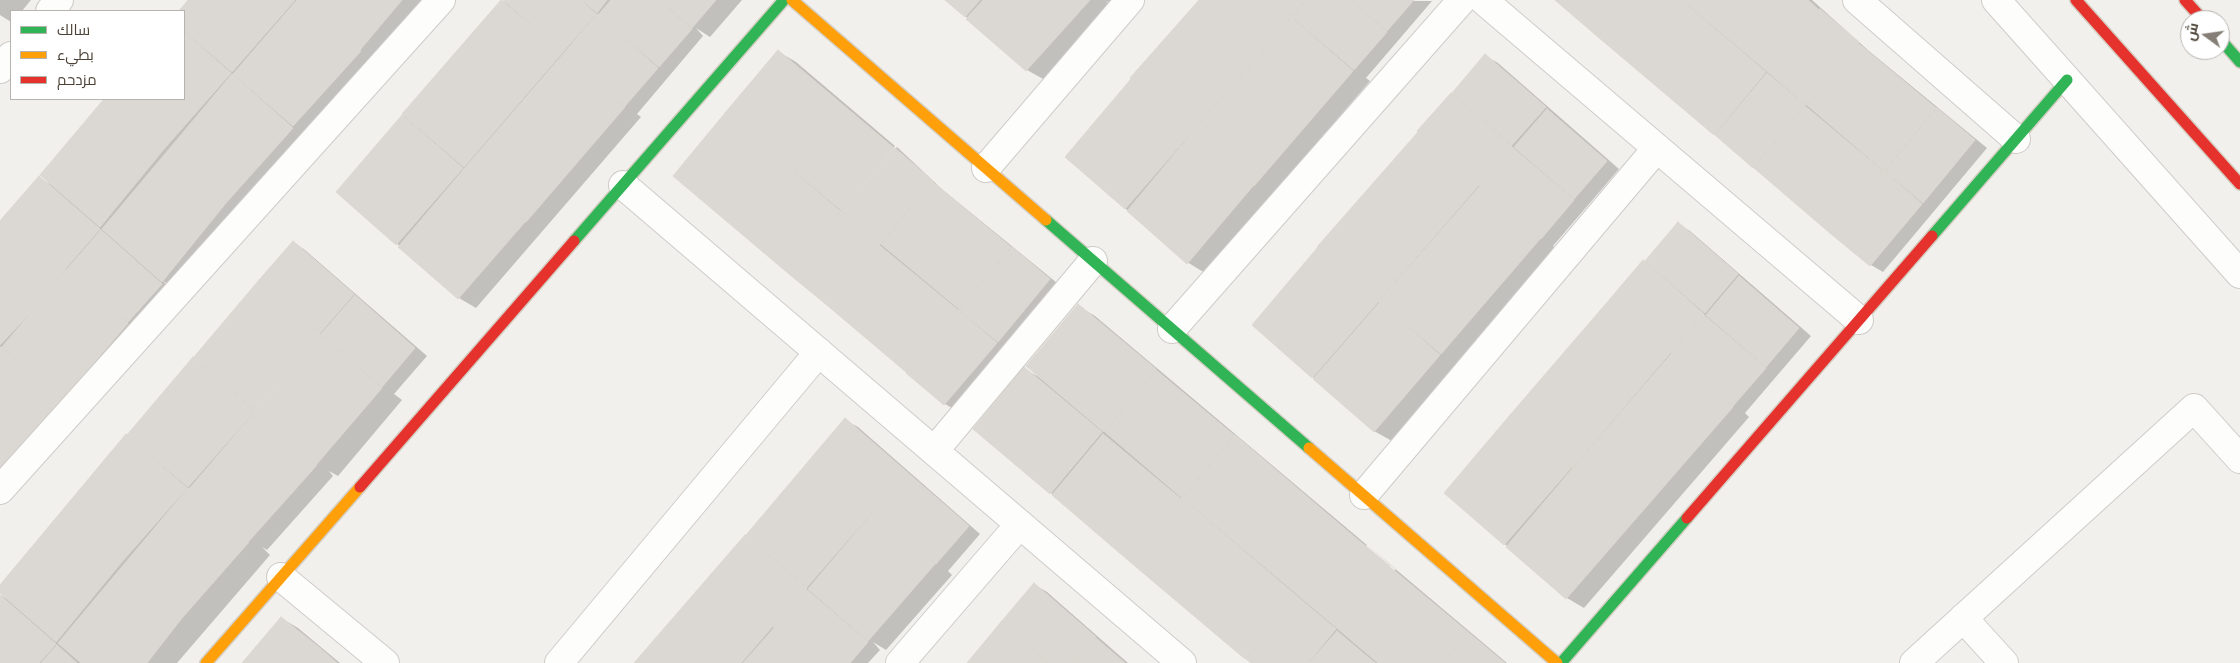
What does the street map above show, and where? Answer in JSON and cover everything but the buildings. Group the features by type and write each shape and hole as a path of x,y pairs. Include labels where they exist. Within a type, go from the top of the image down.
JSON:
{"street":[{"path":"51,10 59,0"},
{"path":"0,490 440,0"},
{"path":"206,663 784,0"},
{"path":"792,0 1559,663 2067,80"},
{"path":"986,168 1130,0"},
{"path":"1172,329 1462,0"},
{"path":"1483,0 1859,320"},
{"path":"1857,0 2016,139"},
{"path":"1996,0 2240,274"},
{"path":"2076,0 2240,184"},
{"path":"2185,0 2194,10"},
{"path":"2230,50 2240,62"},
{"path":"1364,495 1657,148"},
{"path":"623,185 1182,663"},
{"path":"934,451 1093,261"},
{"path":"559,663 819,352"},
{"path":"1914,663 2194,408 2240,459"},
{"path":"900,663 1020,524"},
{"path":"281,576 385,663"},
{"path":"1963,618 2004,663"}],"traffic: fast":[{"path":"574,241 784,0"},
{"path":"2230,50 2240,62"},
{"path":"1932,236 2067,80"},
{"path":"1046,220 1309,448"},
{"path":"1561,663 1687,518"}],"traffic: slow":[{"path":"792,0 1046,220"},
{"path":"1309,448 1557,663"},
{"path":"206,663 360,487"}],"traffic: jam":[{"path":"2076,0 2240,184"},
{"path":"2185,0 2194,10"},
{"path":"1687,518 1932,236"},
{"path":"360,487 574,241"}]}
